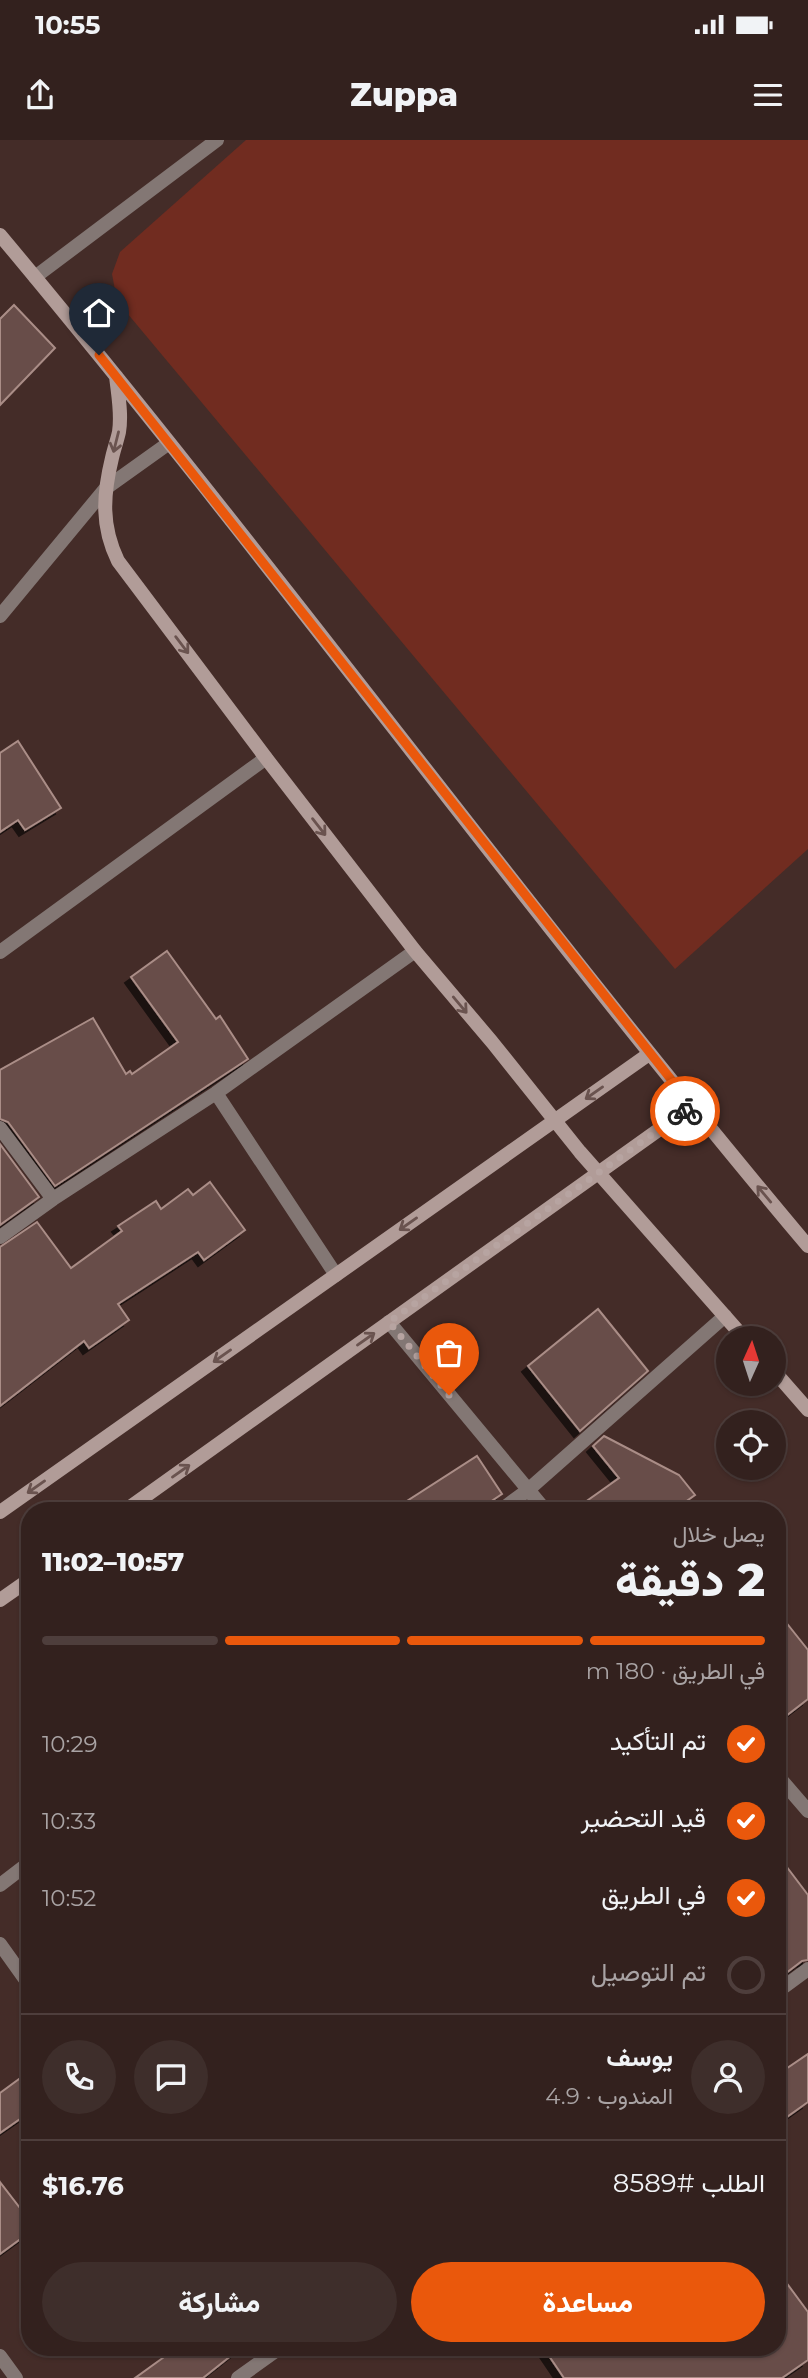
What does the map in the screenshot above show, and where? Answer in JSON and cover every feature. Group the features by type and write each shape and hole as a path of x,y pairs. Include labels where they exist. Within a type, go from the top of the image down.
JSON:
{"street":[{"path":"35,277 217,140"},
{"path":"0,235 169,443 649,1054 808,1246"},
{"path":"115,375 120,405 119,431 106,488 106,515 109,541 118,561 415,951 598,1173 734,1326"},
{"path":"0,616 106,488 169,443"},
{"path":"0,952 266,758"},
{"path":"0,1237 53,1199 216,1093 415,951"},
{"path":"0,1512 649,1054"},
{"path":"216,1093 336,1275"},
{"path":"137,1502 692,1106"},
{"path":"0,1128 53,1199"},
{"path":"512,1502 725,1316"},
{"path":"389,1322 538,1502"},
{"path":"786,1385 808,1410"},
{"path":"0,1600 21,1585"},
{"path":"786,1785 808,1811"},
{"path":"0,1885 21,1869"},
{"path":"0,1944 21,1973"},
{"path":"786,1985 808,1969"},
{"path":"0,2356 16,2378"},
{"path":"238,2378 269,2356"}],"shaded area":[{"path":"246,140 808,140 808,849 675,969 117,301 112,274 120,252"}],"building":[{"path":"14,305 55,348 0,405 0,319"},
{"path":"18,741 61,808 25,830 18,820 0,832 0,753"},
{"path":"167,951 216,1019 220,1016 248,1059 55,1186 8,1122 0,1119 0,1070 93,1018 126,1074 130,1071 132,1074 178,1042 131,977"},
{"path":"0,1144 39,1197 0,1225"},
{"path":"210,1182 245,1230 204,1260 198,1252 118,1304 129,1320 89,1348 84,1341 0,1406 0,1247 37,1222 71,1268 122,1231 118,1226 156,1201 161,1209 188,1189 193,1195"},
{"path":"598,1309 648,1371 580,1431 528,1366"},
{"path":"604,1436 679,1475 695,1495 685,1502 585,1502 619,1478 593,1446"},
{"path":"477,1456 502,1494 490,1502 405,1502"},
{"path":"786,1622 808,1650 808,1699 786,1716"},
{"path":"786,1866 808,1895 808,1960 802,1961 786,1973"},
{"path":"808,2054 808,2102 786,2118 786,2069"},
{"path":"21,2078 21,2118 0,2133 0,2093"},
{"path":"0,2182 21,2209 21,2239 0,2254"},
{"path":"786,2282 808,2312 808,2360 782,2378 564,2378 549,2356 786,2356"},
{"path":"166,2356 231,2356 203,2378 135,2378"}],"way so far":[{"path":"449,1395 389,1322 685,1111"}],"route":[{"path":"99,355 692,1106 685,1111"}]}
